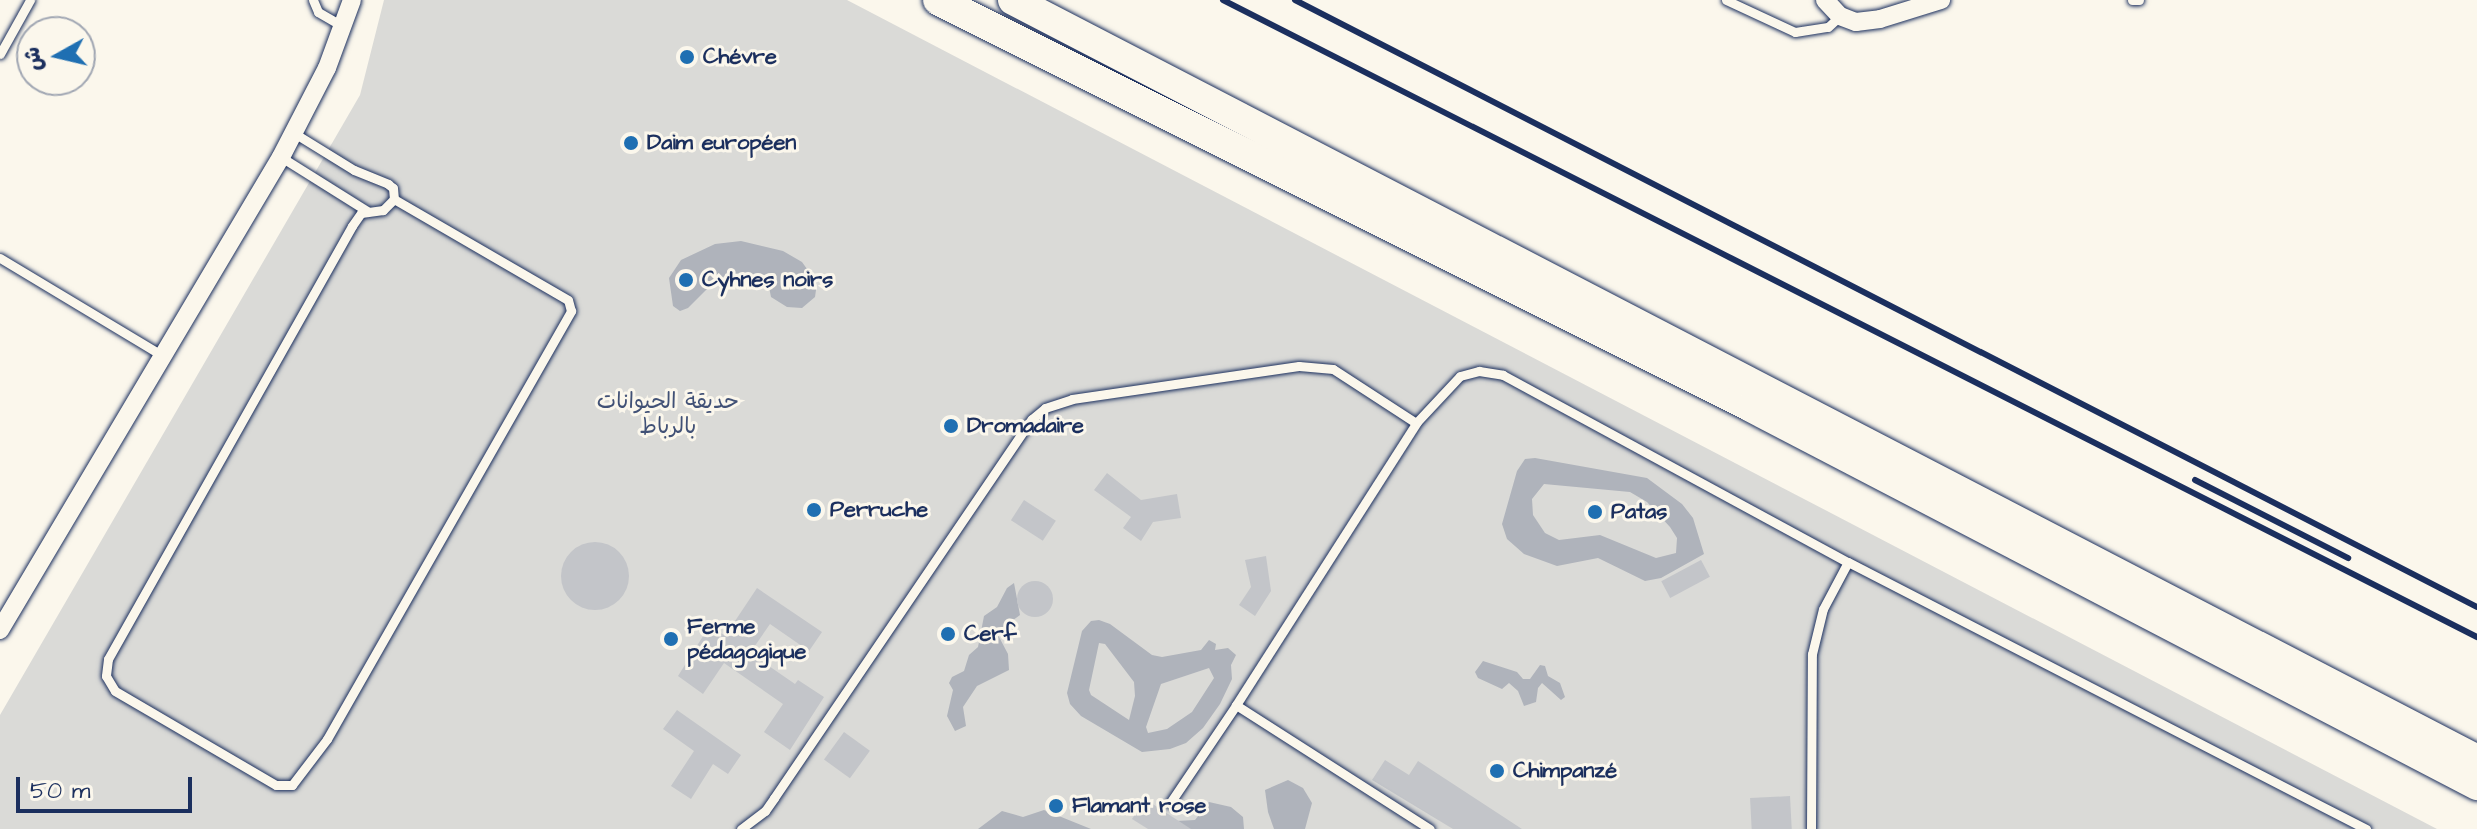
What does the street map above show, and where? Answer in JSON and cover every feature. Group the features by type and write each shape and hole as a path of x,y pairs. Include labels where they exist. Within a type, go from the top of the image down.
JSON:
{"highway":[{"path":"938,0 1737,400 2477,785"},
{"path":"1013,0 2477,760"}],"street":[{"path":"0,630 281,157 344,27 352,0"},
{"path":"1825,0 1840,16 1856,22 1880,19 1941,0"}],"lane":[{"path":"0,54 30,0"},
{"path":"313,0 318,12 344,27"},
{"path":"1726,0 1795,32 1828,27 1840,16"},
{"path":"2132,0 2139,0"},
{"path":"294,133 568,300 571,311 360,684 300,777 283,786 115,691 106,676 108,659 362,214"},
{"path":"281,157 362,214 383,210 393,194"},
{"path":"0,258 163,356"},
{"path":"741,829 765,811 1017,437 1045,408 1107,393 1260,370 1308,366 1333,369 1416,423"},
{"path":"1170,803 1416,423 1460,376 1479,371 1503,375 1848,562 2366,829"},
{"path":"1811,829 1812,654 1823,609 1848,562"},
{"path":"1236,705 1428,828"}],"green space":[{"name":"حديقة الحيوانات بالرباط","path":"384,0 847,0 2437,829 0,829 0,715 360,95"}],"shaded area":[{"path":"741,241 783,251 802,262 817,283 815,297 802,308 787,307 771,297 769,287 759,276 743,273 729,274 715,281 688,308 680,311 673,306 669,278 681,260 715,244"},
{"path":"1535,458 1647,478 1682,504 1693,518 1704,554 1661,578 1645,581 1598,558 1557,566 1524,554 1507,539 1502,524 1517,471 1525,459","holes":["1544,484 1630,492 1647,502 1670,527 1677,538 1676,553 1656,558 1600,535 1559,540 1545,533 1533,515 1532,499"]},
{"path":"1014,583 1020,615 1002,628 998,635 1008,654 1009,670 977,686 963,707 966,726 955,731 947,716 953,690 949,683 952,677 964,671 969,655 978,647 984,616 997,607 1007,588"},
{"path":"1091,621 1110,624 1152,655 1162,657 1201,650 1209,640 1216,644 1215,650 1228,648 1236,655 1231,665 1232,679 1220,704 1203,728 1186,743 1170,749 1142,752 1081,716 1070,704 1067,693 1082,631","holes":["1099,643 1105,644 1134,682 1135,696 1129,720 1091,695 1089,690","1209,668 1214,678 1192,712 1167,729 1148,733 1146,727 1161,684"]},
{"path":"1483,661 1517,672 1523,679 1530,679 1540,665 1545,666 1548,676 1560,683 1565,697 1561,700 1542,683 1536,702 1524,706 1518,691 1509,683 1502,689 1478,678 1475,672"},
{"path":"1288,780 1303,788 1312,803 1305,829 1274,829 1268,812 1265,790"},
{"path":"1209,802 1231,807 1243,817 1244,829 1169,829 1176,821 1195,820"},
{"path":"1044,810 1091,829 978,829 1002,811 1023,817"}],"building":[{"path":"1107,473 1141,500 1177,494 1181,518 1153,522 1141,541 1123,528 1131,517 1094,490"},
{"path":"1024,500 1056,521 1043,541 1011,520"},
{"path":"602,542 623,557 629,576 627,589 619,600 602,610 588,610 571,600 563,589 561,569 571,552 582,544"},
{"path":"1266,556 1271,591 1255,616 1239,605 1251,587 1245,560"},
{"path":"1701,560 1710,577 1670,598 1661,581"},
{"path":"1035,581 1048,586 1053,599 1048,612 1035,617 1022,612 1017,599 1022,586"},
{"path":"757,588 822,632 809,651 770,624 750,653 795,684 798,680 824,697 790,750 764,732 783,704 724,663 703,694 678,676 710,625 725,636"},
{"path":"677,710 741,755 728,774 713,764 691,799 671,786 694,751 663,729"},
{"path":"844,732 870,751 850,778 824,760"},
{"path":"1385,760 1409,775 1418,761 1522,829 1453,829 1372,780"},
{"path":"1790,796 1792,829 1752,829 1750,798"},
{"path":"1145,799 1191,829 1148,829 1132,819"}],"railway":[{"path":"1223,0 2477,637"},
{"path":"1295,0 2477,607"},
{"path":"2195,480 2348,558"}],"place":[{"name":"Chévre","path":"687,57"},
{"name":"Daim européen","path":"631,143"},
{"name":"Cyhnes noirs","path":"686,280"},
{"name":"Dromadaire","path":"951,426"},
{"name":"Perruche","path":"814,510"},
{"name":"Patas","path":"1595,512"},
{"name":"Cerf","path":"948,634"},
{"name":"Ferme pédagogique","path":"671,639"},
{"name":"Chimpanzé","path":"1497,771"},
{"name":"Flamant rose","path":"1056,806"}]}
